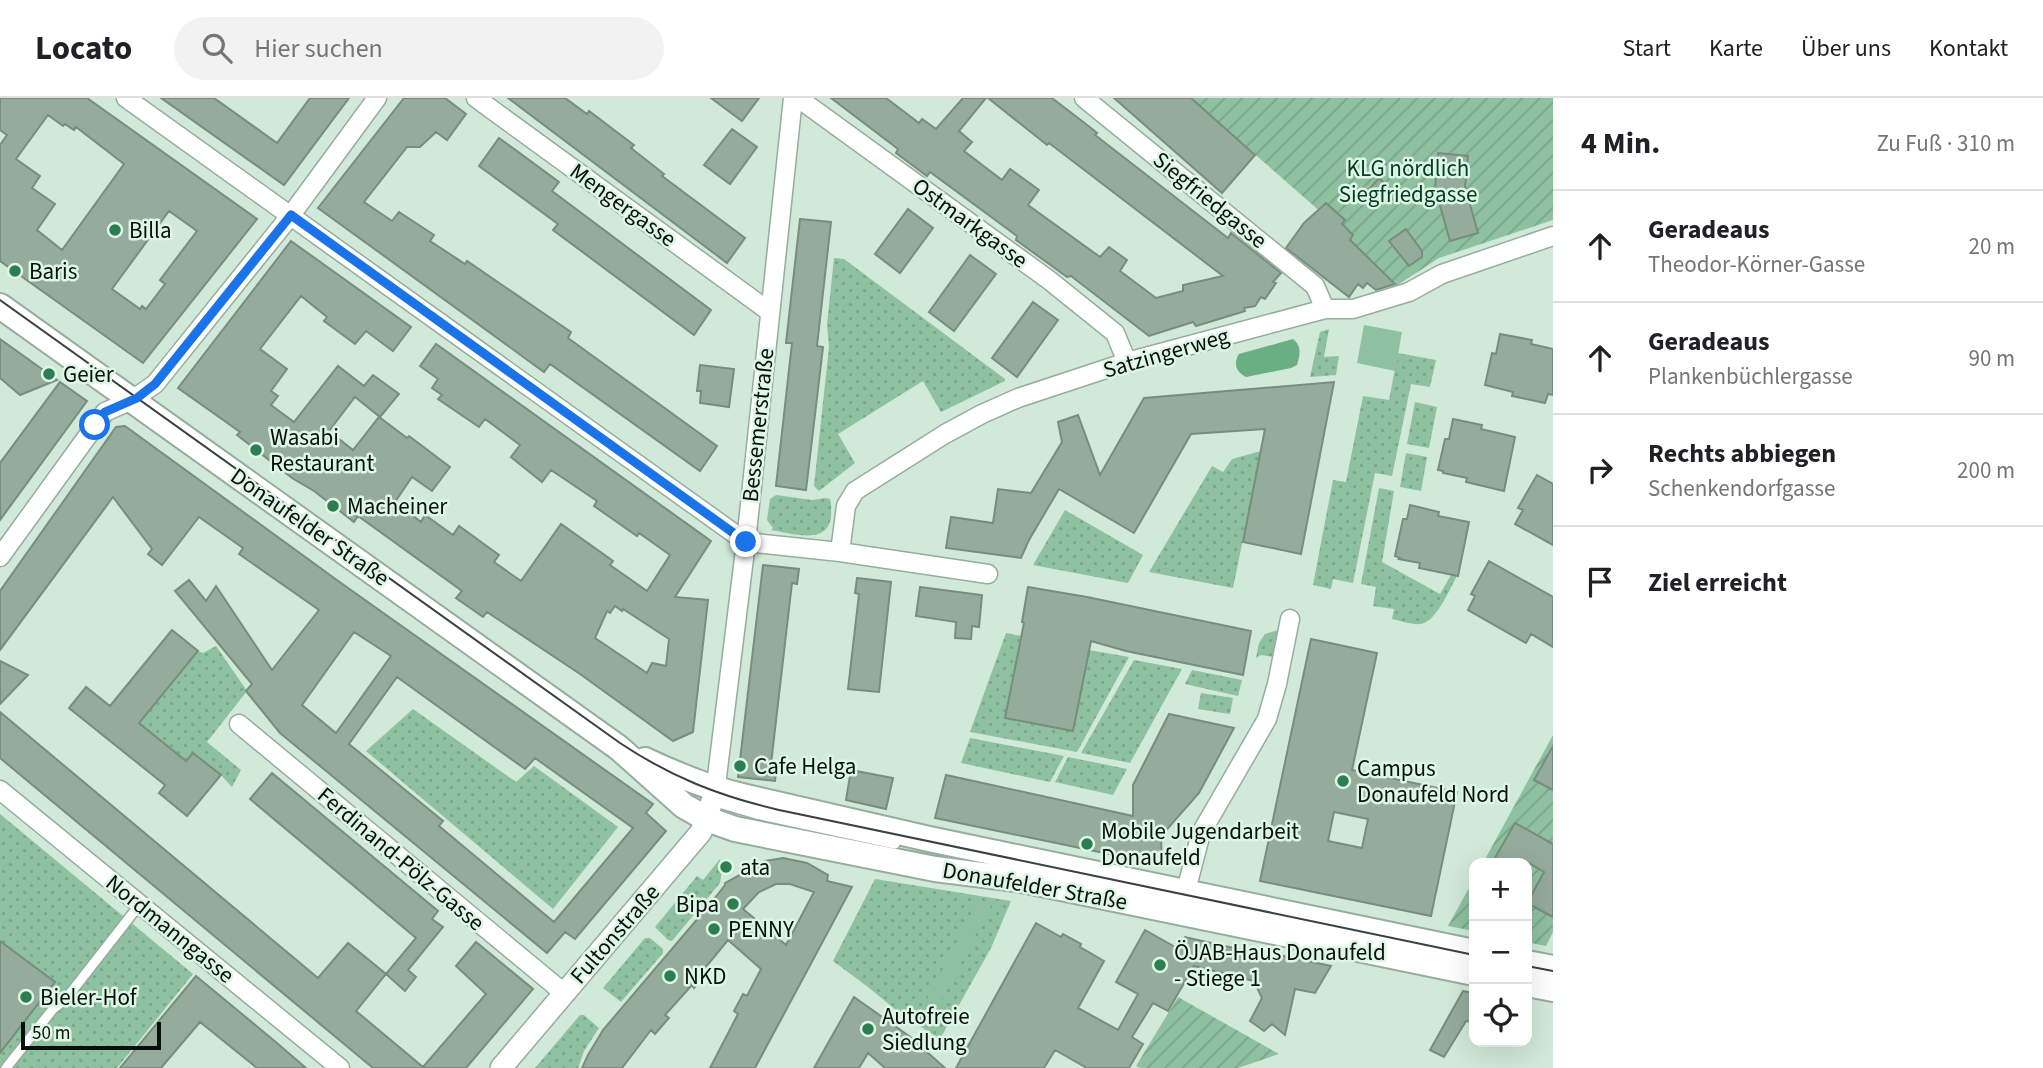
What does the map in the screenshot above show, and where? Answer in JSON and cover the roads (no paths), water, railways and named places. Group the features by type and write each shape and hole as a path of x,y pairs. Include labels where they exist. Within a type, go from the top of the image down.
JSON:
{"main road":[{"name":"Donaufelder Straße","path":"0,306 620,748 684,806 711,800 929,839 1469,972"},
{"name":"Donaufelder Straße","path":"711,800 735,829 848,853 935,869 1183,902 1469,951"},
{"path":"1532,964 1553,968"},
{"path":"1532,985 1553,989"}],"street":[{"path":"125,98 746,542 840,552 988,574"},
{"path":"0,557 105,412 132,400 155,384 291,215 377,98"},
{"name":"Mengergasse","path":"476,98 769,312"},
{"name":"Bessemerstraße","path":"711,800 746,542 769,312 795,98"},
{"name":"Ostmarkgasse","path":"795,98 1049,280 1115,333 1127,362"},
{"name":"Siegfriedgasse","path":"1084,98 1315,286 1325,309"},
{"name":"Satzingerweg","path":"840,552 846,506 855,491 945,434 1018,398 1127,362 1325,309 1353,309 1409,292 1442,274 1553,236"},
{"path":"1183,902 1201,833 1267,719 1290,619"},
{"name":"Ferdinand-Pölz-Gasse","path":"239,724 564,993"},
{"name":"Nordmanngasse","path":"0,790 340,1068"},
{"name":"Fultonstraße","path":"501,1068 701,832 711,800"}],"lane":[{"name":"Donaufelder Straße","path":"620,748 679,787"},
{"name":"Donaufelder Straße","path":"711,800 756,814 899,844"},
{"name":"Donaufelder Straße","path":"1021,870 1469,963"},
{"path":"6,1068 53,1009 65,1000 140,904"},
{"path":"1532,975 1553,980"}],"tram line":[{"path":"0,300 620,743 658,766 696,784 779,810 1469,954"},
{"path":"1532,967 1553,971"}],"place":[{"name":"Billa","path":"115,230"},
{"name":"Baris","path":"15,271"},
{"name":"Geier","path":"49,374"},
{"name":"Wasabi Restaurant","path":"256,450"},
{"name":"Macheiner","path":"333,506"},
{"name":"Cafe Helga","path":"740,766"},
{"name":"Campus Donaufeld Nord","path":"1343,781"},
{"name":"Mobile Jugendarbeit Donaufeld","path":"1087,844"},
{"name":"ata","path":"726,867"},
{"name":"Bipa","path":"733,904"},
{"name":"PENNY","path":"714,929"},
{"name":"ÖJAB-Haus Donaufeld - Stiege 1","path":"1160,965"},
{"name":"NKD","path":"670,976"},
{"name":"Bieler-Hof","path":"26,997"},
{"name":"Autofreie Siedlung","path":"868,1029"}],"park label":[{"name":"KLG nördlich Siegfriedgasse","path":"1408,181"}]}
